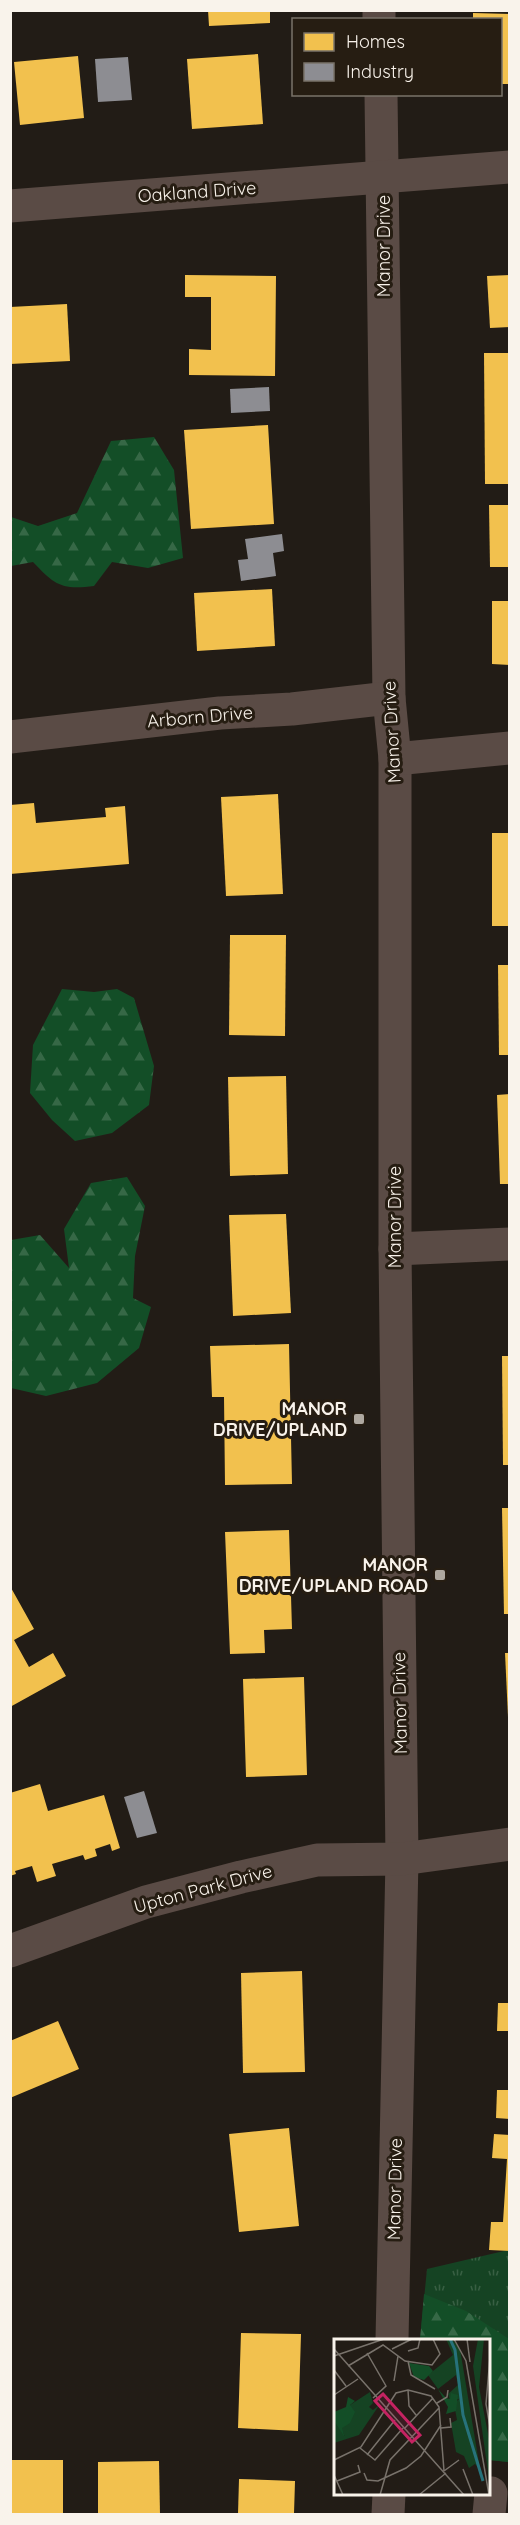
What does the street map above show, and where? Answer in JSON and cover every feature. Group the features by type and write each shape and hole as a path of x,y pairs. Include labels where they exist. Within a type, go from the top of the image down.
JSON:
{"street":[{"name":"Manor Drive","path":"381,96 384,178 384,433 389,698 395,759 395,1249 402,1859 392,2339"},
{"name":"Oakland Drive","path":"10,206 510,167"},
{"name":"Arborn Drive","path":"10,737 220,713 292,710 389,698"},
{"path":"395,759 510,748"},
{"path":"395,1249 510,1244"},
{"name":"Upton Park Drive","path":"10,1951 146,1902 241,1876 317,1860 402,1859 510,1844"},
{"path":"388,2514 389,2495"}],"green space":[{"path":"154,437 174,470 183,558 148,568 112,562 94,586 83,587 66,586 53,581 33,562 11,566 11,517 38,526 77,513 111,441"},
{"path":"62,989 94,992 117,989 134,998 154,1066 149,1105 112,1133 75,1141 52,1120 30,1093 33,1045"},
{"path":"127,1177 145,1206 135,1256 133,1298 151,1307 139,1348 97,1383 46,1396 11,1388 11,1240 40,1235 69,1268 64,1229 91,1183"},
{"path":"509,2251 509,2462 490,2460 490,2339 420,2339 427,2269"},
{"path":"424,2294 466,2311 509,2339 509,2462 490,2460 490,2339 420,2339"}],"building: Homes":[{"path":"208,10 270,10 270,23 209,26"},
{"path":"473,13 510,14 510,84 502,84 502,18 473,18"},
{"path":"258,54 263,124 192,129 187,59"},
{"path":"78,56 84,118 20,125 14,62"},
{"path":"185,275 276,276 275,376 189,375 189,349 211,350 211,297 185,297"},
{"path":"510,275 510,327 490,328 487,276"},
{"path":"67,304 70,361 10,364 10,307"},
{"path":"484,353 510,353 510,484 485,484"},
{"path":"268,425 274,524 191,529 184,430"},
{"path":"489,505 510,505 510,567 490,567"},
{"path":"272,589 275,646 197,651 194,593"},
{"path":"492,601 510,601 510,665 492,664"},
{"path":"278,794 283,894 226,896 221,797"},
{"path":"34,803 36,823 106,817 105,808 125,806 129,864 10,874 10,805"},
{"path":"492,833 510,833 510,926 492,926"},
{"path":"230,935 286,935 285,1036 229,1035"},
{"path":"498,965 510,965 510,1055 499,1055"},
{"path":"286,1076 288,1174 230,1176 228,1077"},
{"path":"510,1094 510,1184 500,1184 497,1095"},
{"path":"286,1214 291,1313 233,1316 229,1215"},
{"path":"289,1344 292,1484 225,1485 224,1397 212,1397 210,1346"},
{"path":"502,1356 510,1356 510,1465 503,1465"},
{"path":"502,1508 510,1508 510,1614 504,1614"},
{"path":"289,1530 292,1629 264,1630 265,1653 230,1654 225,1532"},
{"path":"10,1586 34,1629 14,1640 29,1667 53,1653 66,1676 10,1707"},
{"path":"505,1653 510,1653 510,1717 508,1717"},
{"path":"304,1677 307,1775 246,1777 243,1679"},
{"path":"40,1784 48,1811 104,1795 120,1848 112,1851 110,1844 95,1849 97,1856 85,1860 83,1855 52,1864 56,1876 37,1882 32,1866 15,1871 16,1874 10,1876 10,1793"},
{"path":"302,1971 305,2072 243,2073 241,1973"},
{"path":"498,2003 510,2003 510,2031 497,2031"},
{"path":"58,2021 79,2069 10,2098 10,2041"},
{"path":"497,2090 510,2090 510,2119 496,2118"},
{"path":"289,2128 299,2226 239,2232 229,2134"},
{"path":"494,2134 510,2135 510,2251 489,2250 491,2222 503,2222 507,2159 492,2158"},
{"path":"241,2333 301,2334 298,2431 238,2428"},
{"path":"10,2460 63,2460 63,2514 10,2514"},
{"path":"159,2461 160,2514 98,2514 98,2462"},
{"path":"239,2479 295,2481 294,2514 238,2514"}],"building: Industry":[{"path":"128,57 132,100 98,102 95,59"},
{"path":"269,387 270,411 231,413 230,389"},
{"path":"282,534 284,551 273,553 276,576 241,581 238,560 248,559 245,539"},
{"path":"144,1791 157,1833 137,1838 124,1797"}],"place":[{"name":"MANOR DRIVE/UPLAND","path":"359,1419"},
{"name":"MANOR DRIVE/UPLAND ROAD","path":"440,1575"}]}
